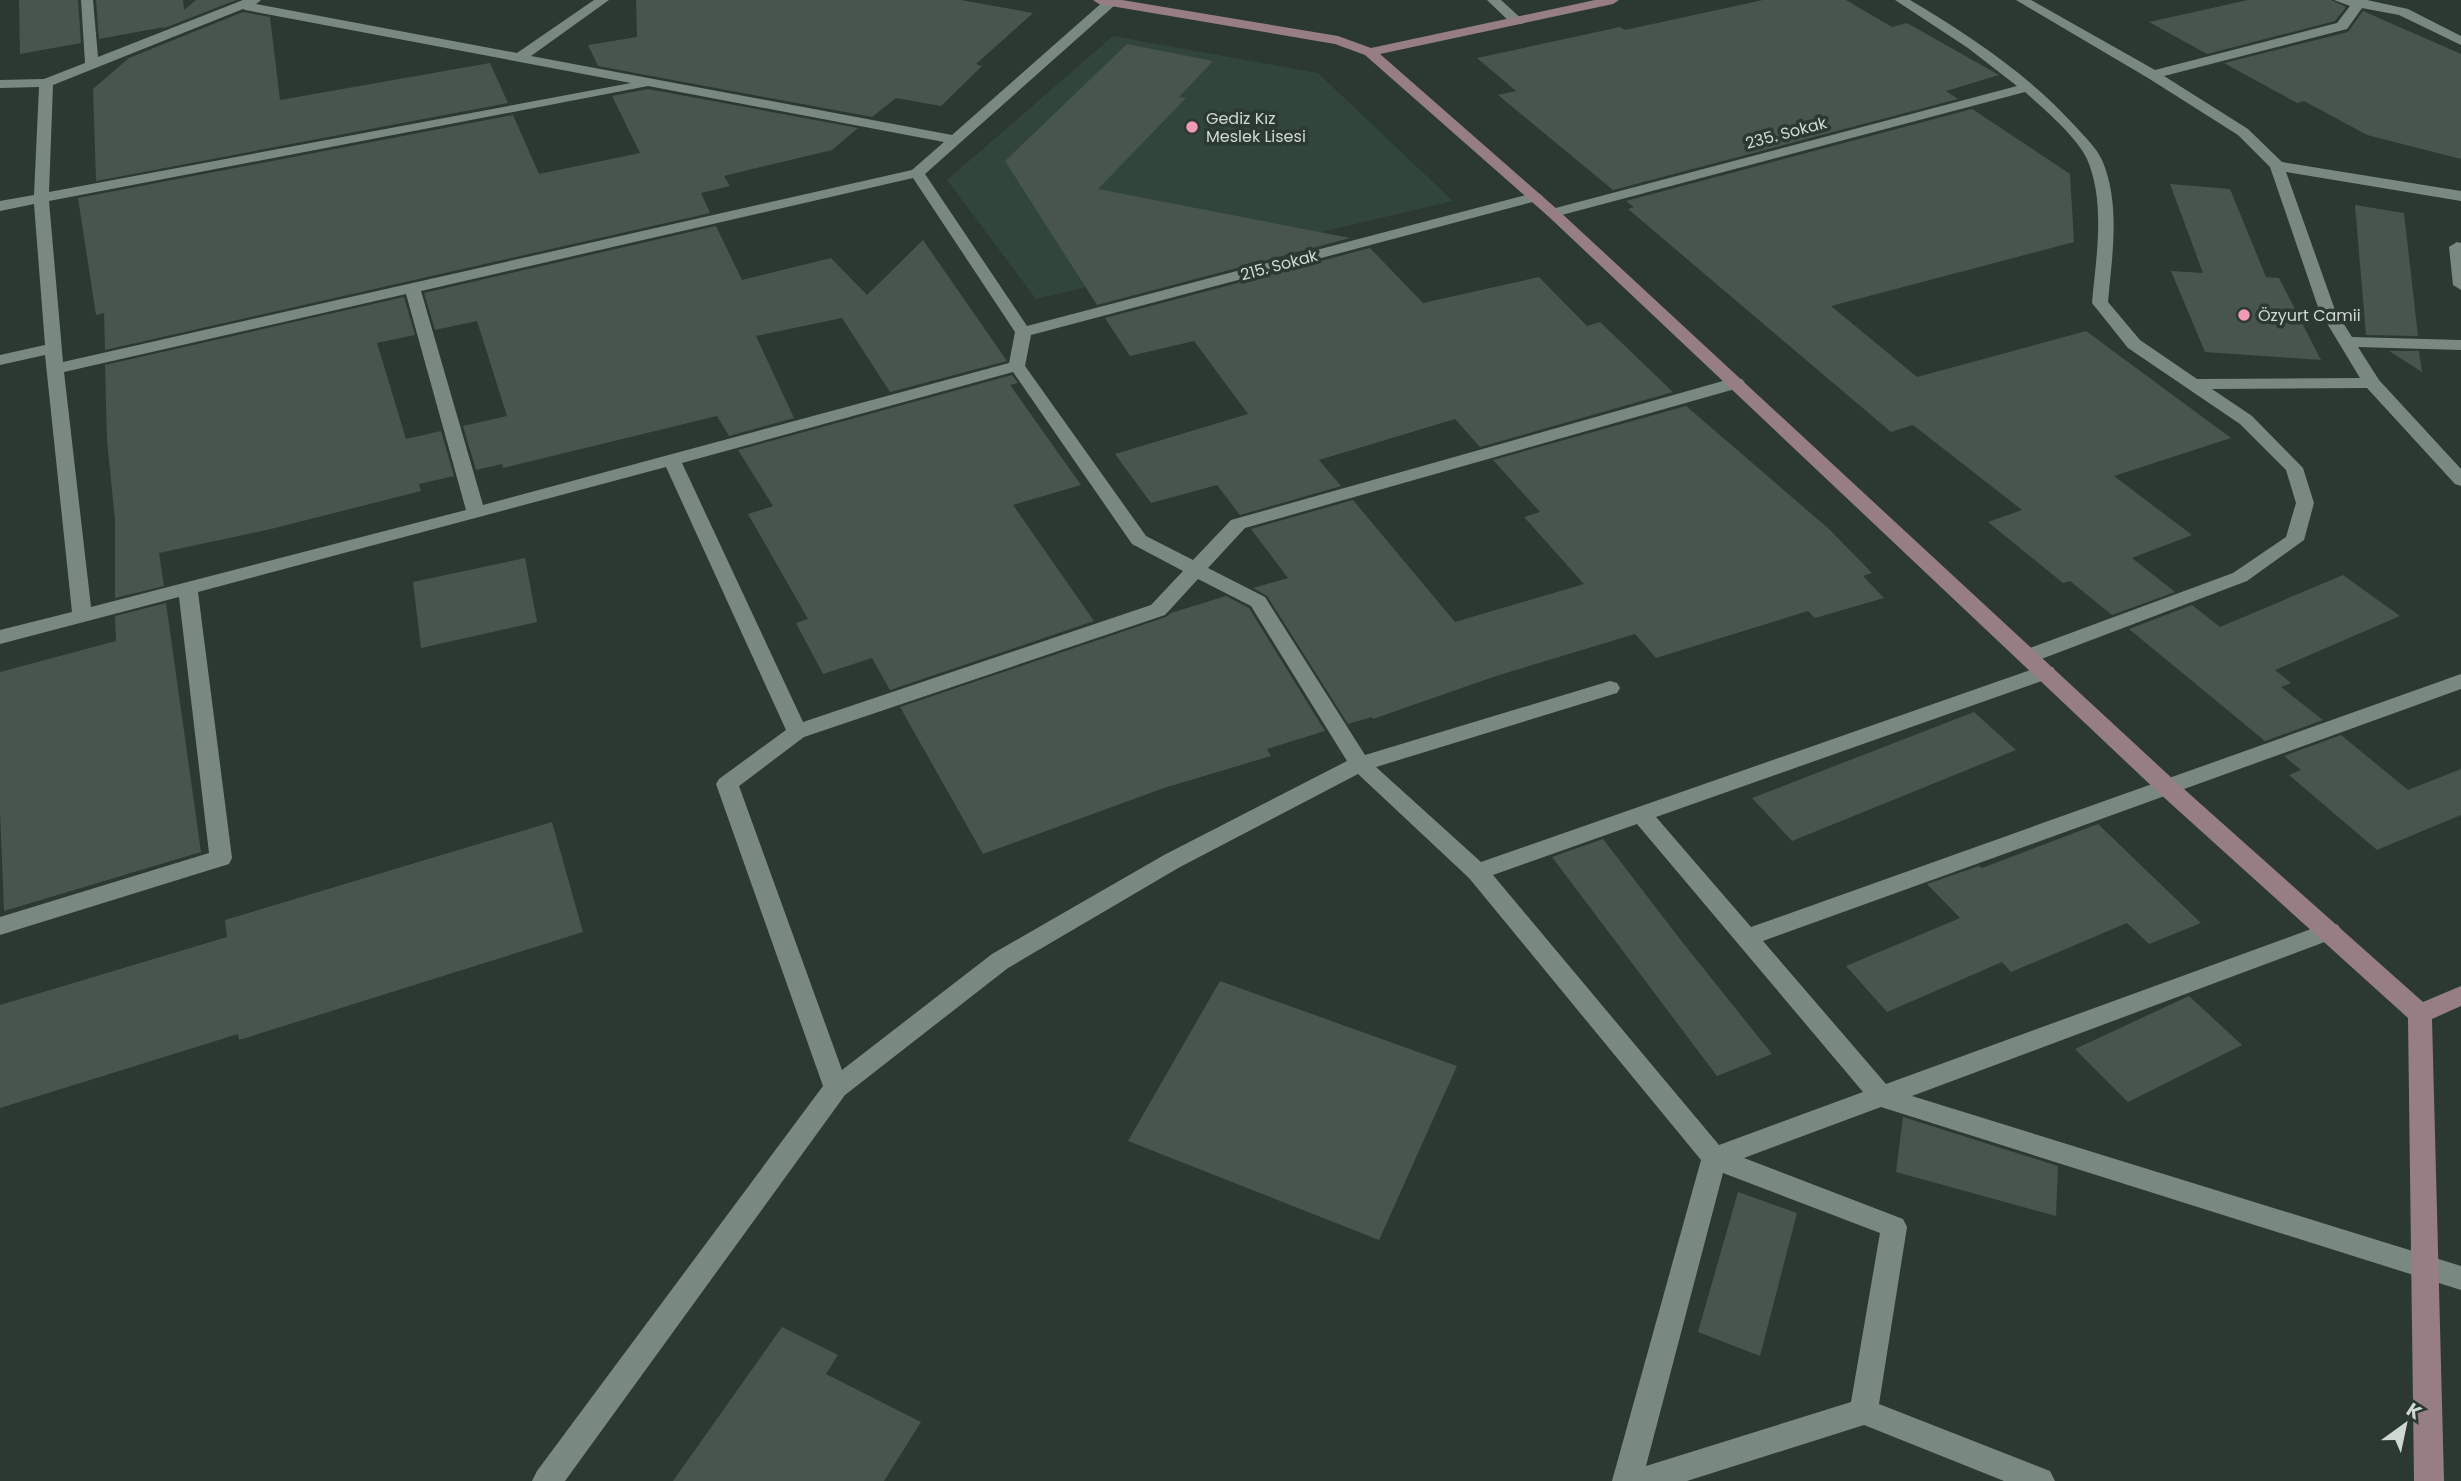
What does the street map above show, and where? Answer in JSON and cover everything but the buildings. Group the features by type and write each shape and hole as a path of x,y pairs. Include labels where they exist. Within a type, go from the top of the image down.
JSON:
{"street":[{"path":"87,0 92,66"},
{"path":"520,57 603,0"},
{"path":"1493,0 1517,21"},
{"path":"1370,52 1613,0"},
{"path":"1901,0 1969,42 2028,87 2065,122 2094,158 2106,209 2100,303 2134,344 2246,420 2294,468 2305,503 2295,540 2240,577 2029,656"},
{"path":"2022,0 2153,75 2244,132 2277,166 2327,310 2372,383 2459,475"},
{"path":"2340,0 2403,12 2461,41"},
{"path":"55,369 917,173 957,140 1104,1 1338,40 1370,52 1553,213 2167,787 2420,1014 2429,1481"},
{"path":"2153,75 2342,26 2360,2"},
{"path":"0,84 46,83 250,3 957,140"},
{"path":"46,83 41,198 55,369 82,615"},
{"path":"0,206 654,83"},
{"name":"235. Sokak","path":"1553,213 2028,87"},
{"path":"2277,166 2461,196"},
{"path":"917,173 1023,332 1017,366 1139,540 1258,602 1360,764 1477,872 1714,1158 1894,1227 1864,1412"},
{"name":"215. Sokak","path":"1023,332 1535,197"},
{"path":"2461,248 2457,247 2461,285"},
{"path":"412,288 476,513"},
{"path":"2347,342 2461,345"},
{"path":"0,360 54,348"},
{"path":"0,637 188,590 1017,366"},
{"path":"836,1088 727,784 797,732 1158,610 1238,524 1736,383"},
{"path":"2193,384 2372,383"},
{"path":"673,460 797,732"},
{"path":"0,926 221,858 188,590"},
{"path":"1477,872 2046,672"},
{"path":"1746,938 2461,681"},
{"path":"547,1481 836,1088 1000,961 1172,861 1360,764 1610,688"},
{"path":"1641,814 1882,1097 2461,1278"},
{"path":"1714,1158 2330,932"},
{"path":"2420,1014 2461,996"},
{"path":"1627,1481 1714,1158"},
{"path":"1642,1481 1864,1412 2040,1481"}],"shaded area":[{"name":"Gediz Kız Meslek Lisesi","path":"1113,36 1318,73 1453,201 1036,299 947,180"}],"place":[{"name":"Gediz Kız Meslek Lisesi","path":"1192,127"},
{"name":"Özyurt Camii","path":"2244,315"}]}
